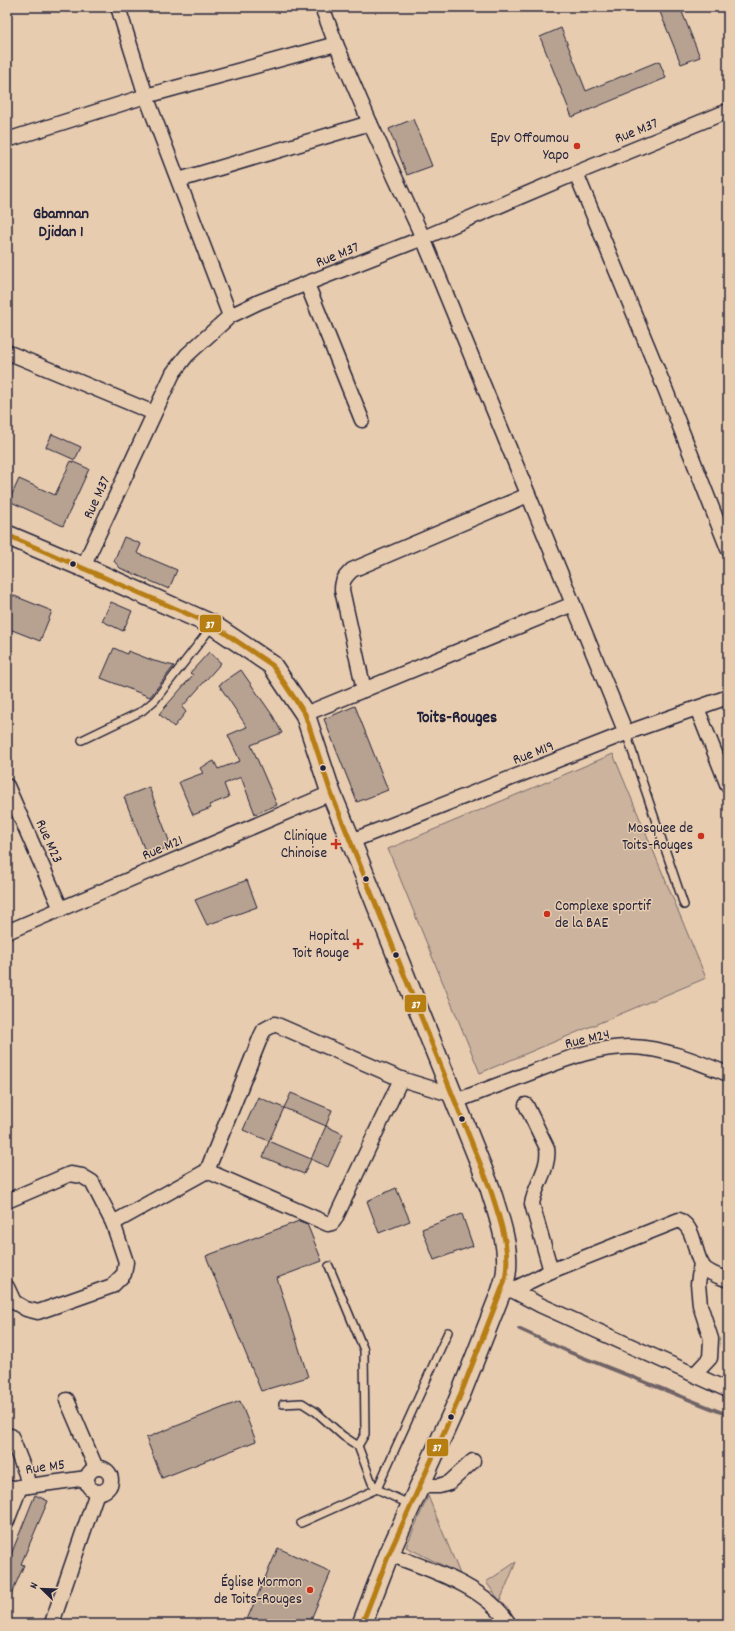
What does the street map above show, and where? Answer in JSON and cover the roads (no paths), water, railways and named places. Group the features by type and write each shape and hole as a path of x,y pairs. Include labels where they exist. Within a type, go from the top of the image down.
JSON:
{"street":[{"path":"118,7 146,96 230,316"},
{"path":"322,7 336,44 370,123 423,238 626,734"},
{"path":"7,140 146,96 336,44"},
{"name":"Rue M37","path":"83,567 173,373 187,355 230,316 259,302 423,238 728,111"},
{"path":"179,180 370,123"},
{"path":"576,173 666,391 728,549"},
{"path":"307,284 362,420"},
{"path":"7,352 154,412"},
{"path":"364,690 342,590 342,582 344,578 352,570 528,495"},
{"path":"7,535 213,625 272,665 305,714 331,794 352,841 490,1188 504,1239 506,1256 506,1291 389,1554 362,1624"},
{"path":"305,714 573,604"},
{"name":"Rue M19","path":"352,841 626,734 728,697"},
{"path":"697,708 728,786"},
{"name":"Rue M23","path":"7,786 61,909"},
{"name":"Rue M21","path":"7,932 331,794"},
{"path":"113,1223 207,1171 261,1036 264,1030 274,1024 401,1079 454,1098"},
{"name":"Rue M24","path":"454,1098 576,1056 605,1049 632,1047 658,1050 728,1074"},
{"path":"207,1171 328,1224 332,1223 401,1079"},
{"path":"526,1105 547,1148 547,1162 533,1197 532,1204 551,1272"},
{"path":"7,1201 70,1174 82,1176 92,1182 113,1223 126,1262 124,1274 112,1286 38,1312 26,1310 14,1302 7,1287"},
{"path":"506,1291 679,1220 689,1229 701,1263 706,1269 728,1280"},
{"path":"695,1374 710,1358 711,1339 700,1304 698,1284 701,1263"},
{"path":"506,1291 728,1390"},
{"path":"67,1400 91,1473 89,1488 97,1492 107,1490 111,1482 109,1472 101,1468 91,1473"},
{"path":"7,1521 18,1487 26,1474 10,1436"},
{"path":"420,1486 439,1486 450,1483 473,1461"},
{"name":"Rue M5","path":"18,1487 91,1473"},
{"path":"52,1623 97,1492"},
{"path":"389,1554 442,1574 472,1589 489,1602 509,1624"}],"lane":[{"path":"82,740 142,712 155,700 213,625"},
{"path":"626,734 684,905"},
{"path":"329,1266 364,1350 365,1434 358,1446"},
{"path":"301,1523 378,1488 448,1332"},
{"path":"283,1404 302,1403 358,1446 372,1482 378,1488 411,1505"}],"waterway":[{"path":"519,1329 569,1352 728,1415"}],"place":[{"name":"Epv Offoumou Yapo","path":"577,146"},
{"name":"Mosquee de Toits-Rouges","path":"701,836"},
{"name":"Clinique Chinoise","path":"336,844"},
{"name":"Complexe sportif de la BAE","path":"547,914"},
{"name":"Hopital Toit Rouge","path":"358,944"},
{"name":"Église Mormon de Toits-Rouges","path":"310,1590"}],"district":[{"name":"Gbamnan Djidan 1","path":"61,221"},
{"name":"Toits-Rouges","path":"457,716"}]}
